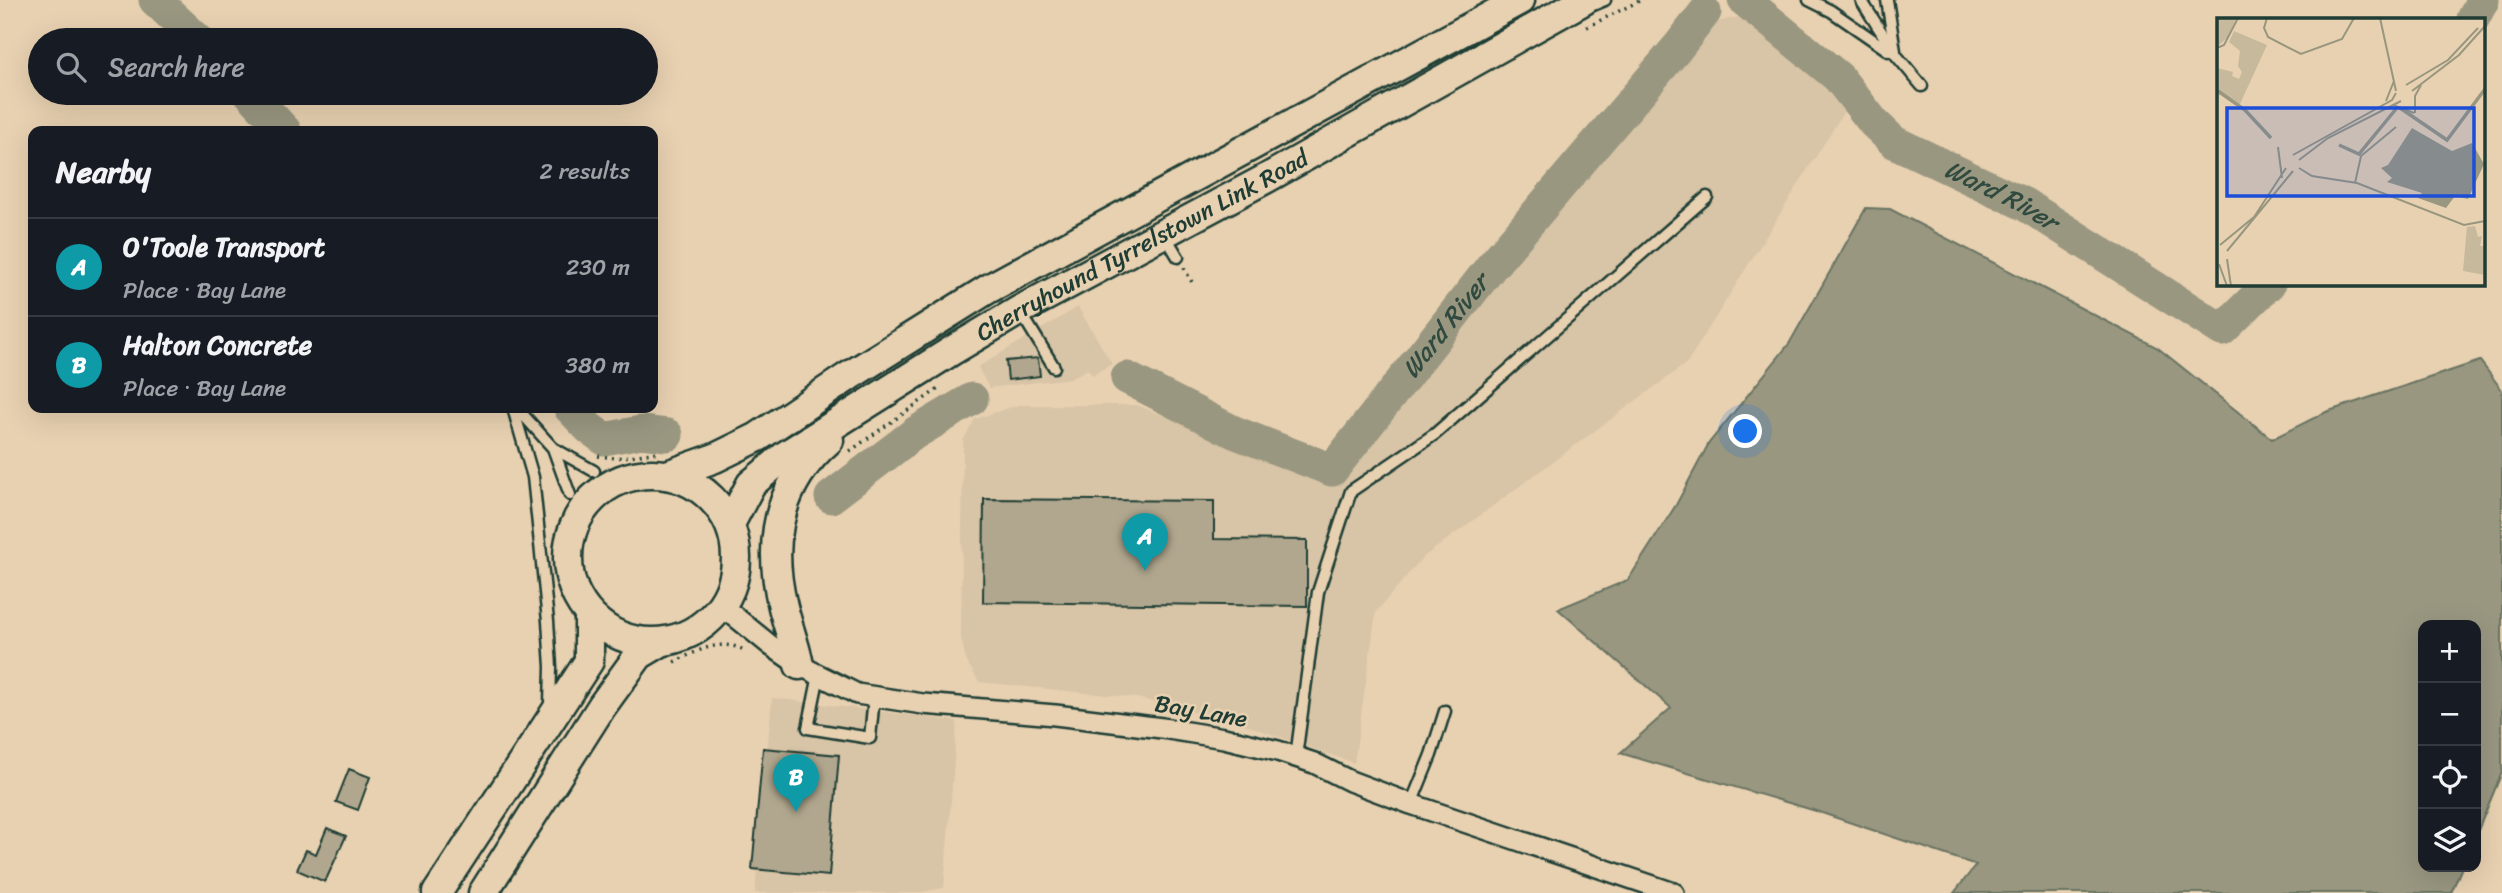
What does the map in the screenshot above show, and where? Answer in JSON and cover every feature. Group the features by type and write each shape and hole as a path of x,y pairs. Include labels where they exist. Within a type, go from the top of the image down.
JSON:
{"street":[{"name":"Cherryhound Tyrrelstown Link Road","path":"667,475 715,458 758,438 849,376 988,289 1520,0"},
{"name":"Cherryhound Tyrrelstown Link Road","path":"730,524 751,484 786,455 953,350 1020,310 1266,178 1584,0"},
{"path":"809,670 783,607 775,564 780,514 795,480 817,451 850,422 953,350"},
{"path":"483,893 602,706 639,655 663,654 706,624 722,606 734,580 737,552 730,524 715,501 693,484 667,475 639,475 617,481 598,493 583,510 570,541 569,575 577,596 589,615 604,628 641,642 663,654"},
{"name":"Bay Lane","path":"722,606 763,639 809,670 857,694 923,704 1055,715 1224,738 1314,763 1350,781 1411,804 1674,893"},
{"path":"437,893 589,661 589,615"}],"lane":[{"path":"1483,19 1512,0"},
{"path":"1517,38 1605,0"},
{"path":"1809,0 1896,55"},
{"path":"1861,0 1896,55 1922,86"},
{"path":"1887,0 1896,55"},
{"path":"1296,757 1318,592 1351,492 1435,434 1707,197"},
{"path":"1163,233 1178,257"},
{"path":"1020,310 1054,368"},
{"path":"516,413 533,477 550,644 549,723"},
{"path":"520,413 553,448 594,471"},
{"path":"553,448 570,495"},
{"path":"809,670 808,728 870,738 874,697"},
{"path":"1411,804 1431,755 1445,710"}],"path":[{"path":"1582,29 1641,0"},
{"path":"1178,257 1193,284"},
{"path":"842,459 857,444 947,383"},
{"path":"663,654 712,645 736,646 753,654 763,639"}],"shaded area":[{"path":"1742,16 1823,75 1846,108 1687,363 1422,558 1376,612 1354,763 1243,724 1137,698 979,682 966,660 961,638 963,441 975,419 1018,405 1137,405 1330,482 1705,25"},
{"path":"1866,208 1890,209 2158,348 2272,439 2326,412 2480,361 2502,390 2502,772 2481,823 2481,620 2418,620 2418,872 2460,872 2451,893 1954,893 1976,865 1816,811 1620,753 1671,708 1558,609 1628,580 1676,505 1709,443 1789,344"},
{"path":"1078,307 1112,364 1092,375 1088,369 1071,378 989,388 978,367"},
{"path":"772,698 957,721 944,888 915,893 755,893"}],"building":[{"path":"1038,358 1040,376 1008,380 1006,361"},
{"path":"984,499 1214,501 1214,539 1307,540 1307,606 983,602"},
{"path":"763,748 839,755 829,876 752,869"},
{"path":"349,769 370,777 358,810 336,802"},
{"path":"327,828 346,836 325,882 297,870 306,850 316,854"}],"waterway":[{"name":"Ward River","path":"155,0 185,28"},
{"name":"Ward River","path":"1744,0 1838,77 1874,123 1894,142 2024,204 2222,330 2268,285"},
{"name":"Ward River","path":"2474,18 2483,0"},
{"name":"Ward River","path":"1127,378 1234,432 1332,470 1491,267 1705,12"},
{"name":"Ward River","path":"261,105 280,126"},
{"name":"Ward River","path":"831,497 915,433 972,399"},
{"name":"Ward River","path":"575,413 604,439 641,432 667,435"}],"place":[{"name":"O'Toole Transport","path":"1145,571"},
{"name":"Halton Concrete","path":"796,812"}]}
